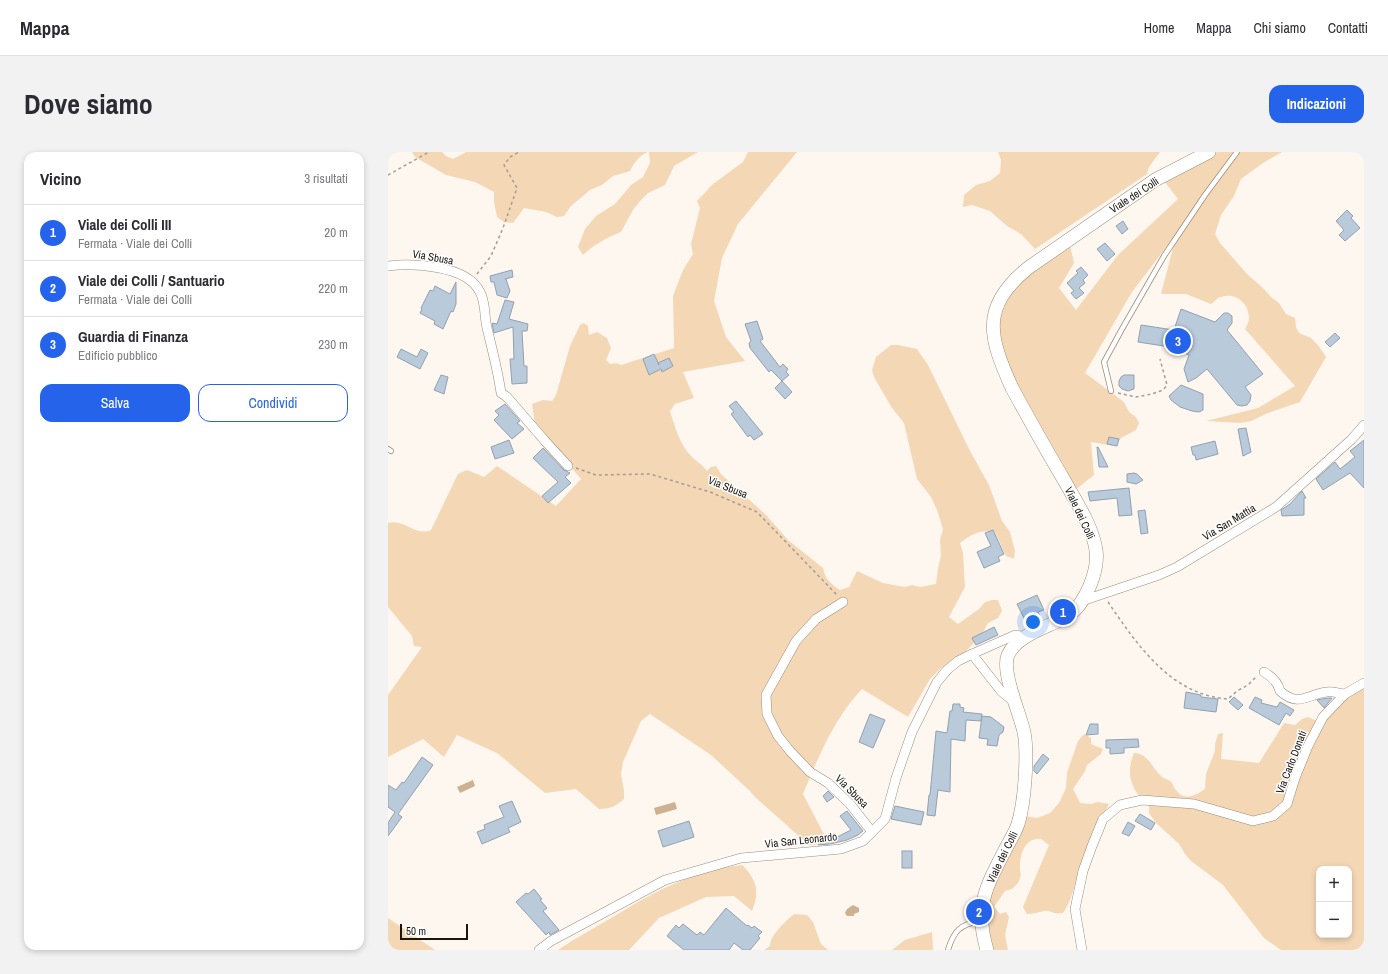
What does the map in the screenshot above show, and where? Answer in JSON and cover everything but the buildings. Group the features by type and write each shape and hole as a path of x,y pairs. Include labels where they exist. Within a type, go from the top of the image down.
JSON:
{"street":[{"name":"Viale dei Colli","path":"987,950 981,920 982,906 986,890 1018,825 1025,782 1026,762 1024,734 1006,665 1008,654 1026,637 1069,616 1082,601 1094,575 1096,551 1091,532 1076,502 1012,388 1004,370 994,337 993,322 995,309 1000,297 1007,287 1015,278 1028,268 1155,180 1209,152"},
{"name":"Via Sbusa","path":"388,266 403,264 434,267 453,271 472,281"},
{"path":"472,281 480,291 483,299 486,323 501,393 507,397 568,466"},
{"name":"Via San Mattia","path":"1082,601 1159,575 1177,567 1262,516 1281,502 1352,439 1364,425"},
{"name":"Via Sbusa","path":"844,602 816,619 796,641 766,695 768,714 778,736 790,751 810,772 828,783 850,804 872,832"},
{"name":"Via San Leonardo","path":"539,950 551,940 665,880 741,858 841,849 863,841 885,818 896,778 912,732 937,682 947,670 958,661 1015,635 1026,637"},
{"path":"972,654 1001,691 1016,703"},
{"path":"1264,672 1272,676 1279,686 1280,691 1286,697 1296,700 1328,692 1346,694"},
{"name":"Via Carlo Donati","path":"1082,950 1075,909 1083,871 1103,820 1120,805 1142,800 1194,804 1253,821 1273,816 1287,804 1308,746 1323,717 1346,694 1364,683"}],"lane":[{"path":"1111,391 1104,362 1164,256 1205,195 1237,152"},
{"path":"948,950 952,936 966,924 981,920"}],"path":[{"path":"388,175 429,152"},
{"path":"472,281 491,256 503,228 517,188 504,164 510,157 519,152"},
{"path":"1111,391 1136,397 1163,390 1167,385 1160,359"},
{"name":"Via Sbusa","path":"568,466 596,475 650,474 710,492 757,512 844,602"},
{"path":"1102,594 1120,620 1152,660 1168,676 1185,687 1202,695 1228,699 1237,691 1248,685 1255,677 1264,672"}],"shaded area":[{"path":"412,152 442,152 446,156 453,159 466,152 648,152 638,159 630,171 613,176 602,185 590,190 571,206 564,216 557,217 546,212 524,208 513,223 504,222 497,217 494,192 475,182 446,175 415,157"},
{"path":"649,152 698,152 674,166 665,185 648,193 640,201 633,210 621,232 601,242 583,255 578,247 585,229 596,216 615,204 631,185 643,177 650,163"},
{"path":"748,152 797,152 738,224 722,258 714,301 726,337 745,361 683,372 694,398 675,404 670,411 680,440 691,456 707,471 711,467 716,466 721,474 766,515 788,540 823,568 829,581 840,590 849,587 857,571 883,583 905,587 912,585 920,587 936,584 941,556 940,540 943,529 931,497 917,479 904,423 892,408 874,377 872,370 876,357 891,345 917,349 928,365 969,449 989,485 1002,521 1010,532 1015,551 1014,559 1006,556 995,532 990,531 976,533 960,543 963,553 965,587 949,617 958,624 979,609 985,602 998,600 1002,611 998,618 988,623 981,636 963,654 941,668 930,679 908,717 862,689 852,700 835,725 803,794 829,844 809,845 711,755 650,714 641,721 623,762 621,774 624,799 610,808 599,809 576,789 545,793 497,753 457,735 444,757 423,739 388,757 388,695 422,647 414,646 412,636 388,607 388,523 399,523 415,530 426,532 431,530 458,474 467,470 484,477 497,466 556,506 581,479 535,425 532,404 543,400 552,401 556,395 570,346 580,325 584,323 588,326 589,335 597,332 607,338 611,348 606,360 610,364 617,363 621,365 674,348 673,296 683,270 693,254 691,244 700,208 697,201 713,184 743,162"},
{"path":"998,152 1160,152 1149,167 1147,174 1035,249 1021,234 1007,226 990,211 972,205 963,207 964,195 976,185 990,181 1000,173 1001,160"},
{"path":"1217,152 1282,152 1263,163 1241,179 1234,196 1221,215 1215,234 1220,243 1247,274 1279,303 1286,314 1295,318 1296,327 1299,333 1311,338 1326,357 1300,402 1268,413 1251,421 1240,423 1206,421 1258,408 1295,386 1245,329 1249,321 1247,308 1244,303 1236,297 1221,297 1211,304 1186,294 1161,294 1177,233 1132,292 1085,373 1124,402 1129,412 1136,417 1139,423 1136,430 1121,438 1114,446 1091,442 1094,475 1074,491 1009,374 997,340 1002,302 1034,269 1070,245 1074,263 1059,288 1076,310 1118,255 1178,199 1165,182"},
{"path":"1364,686 1364,950 1281,950 1264,938 1223,885 1191,861 1179,844 1156,823 1149,813 1149,805 1138,794 1131,782 1131,761 1134,753 1143,755 1162,777 1171,782 1179,793 1186,797 1193,796 1205,789 1206,774 1215,751 1215,744 1218,734 1223,733 1221,759 1259,763 1284,723 1295,725 1302,719 1308,717 1315,720 1323,719 1342,695"},
{"path":"1084,734 1091,738 1091,744 1103,749 1101,754 1087,765 1085,771 1073,789 1080,803 1091,804 1098,802 1109,804 1078,876 1070,900 1063,913 1044,911 1027,914 1023,907 1049,845 1041,839 1030,841 1022,853 1020,862 1021,875 1018,883 1012,889 1005,891 994,907 1000,914 1006,912 1009,917 1005,935 1008,950 992,950 985,923 986,900 1025,816 1037,818 1050,813 1059,803 1066,788 1067,773 1078,741"},
{"path":"473,780 475,786 460,793 457,787"},
{"path":"675,802 677,809 656,815 654,808"},
{"path":"742,865 751,876 756,886 756,897 752,911 734,896 706,897 659,918 629,950 558,950 632,905 677,882 709,871"},
{"path":"853,905 859,908 859,912 854,914 854,916 847,916 845,913 847,909"},
{"path":"794,914 807,915 813,922 821,944 828,950 764,950 770,946 773,937 779,928"},
{"path":"388,918 435,950 388,950"},
{"path":"932,932 933,950 892,950 905,940"}],"place":[{"name":"Guardia di Finanza","path":"1178,341"},
{"name":"Viale dei Colli III","path":"1063,612"},
{"name":"Viale dei Colli / Santuario","path":"979,912"}]}
